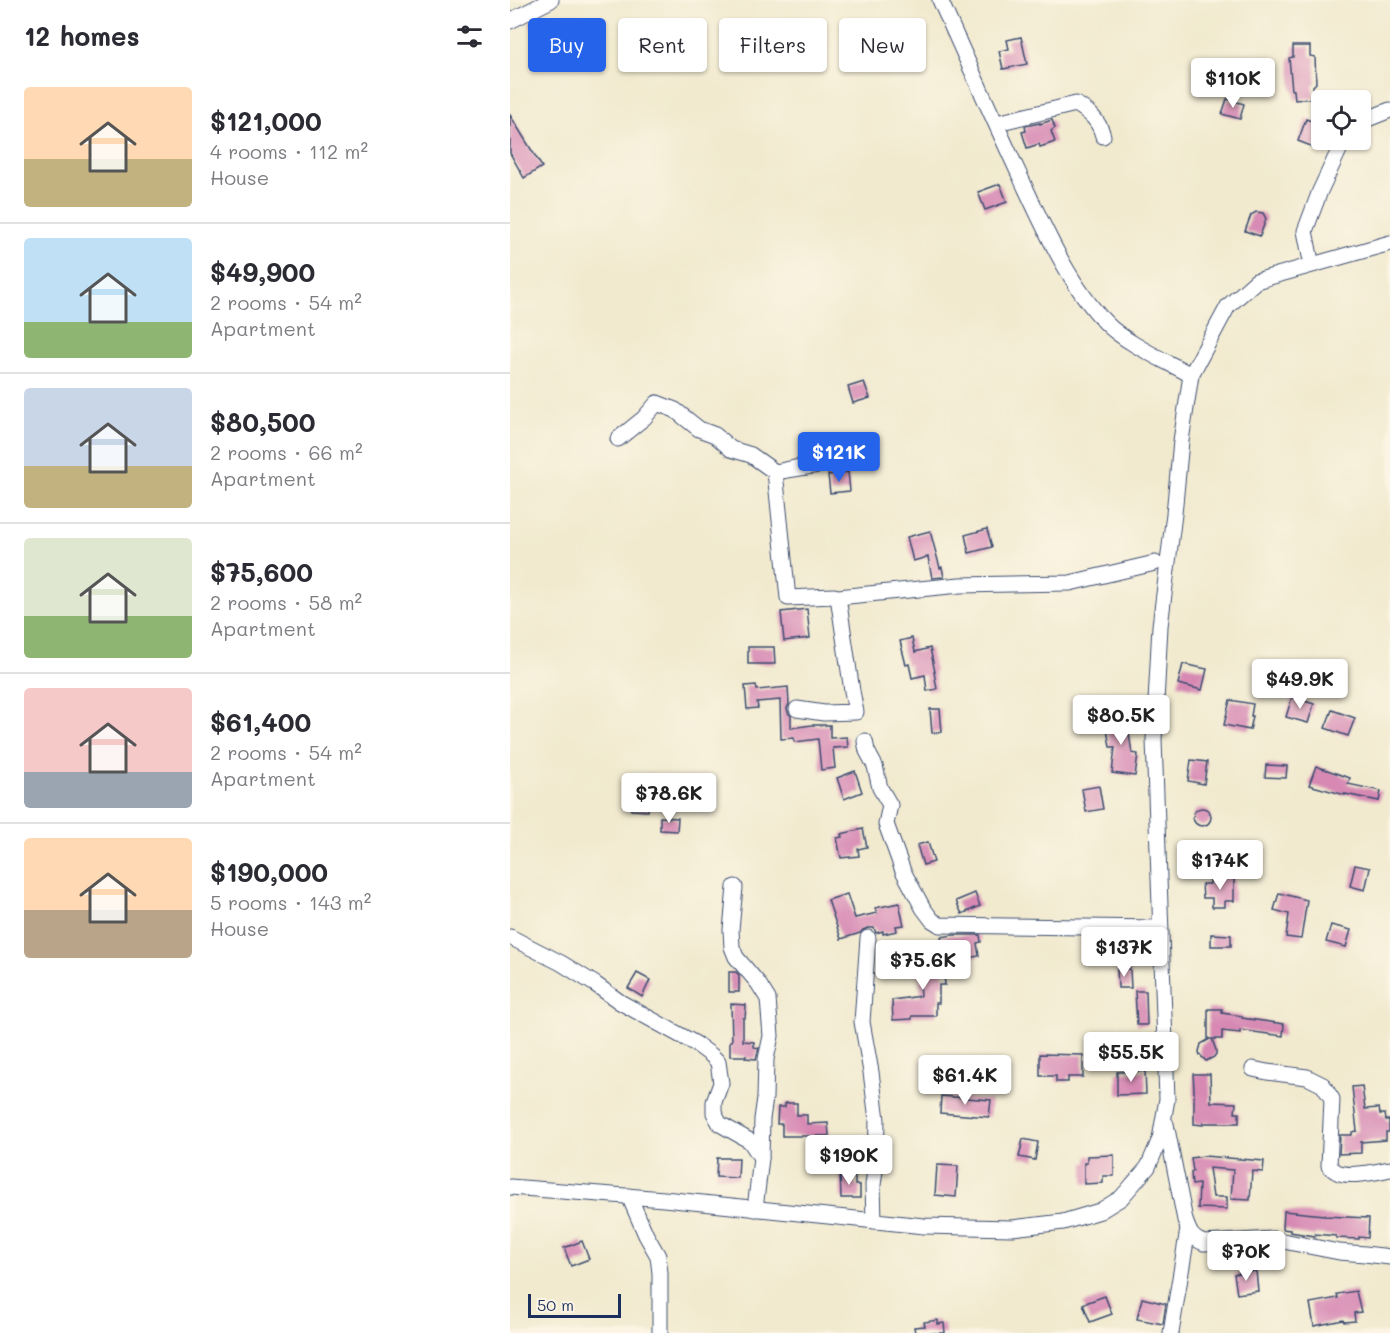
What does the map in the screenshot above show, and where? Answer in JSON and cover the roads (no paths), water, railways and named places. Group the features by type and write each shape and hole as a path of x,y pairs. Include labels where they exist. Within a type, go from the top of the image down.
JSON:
{"street":[{"path":"510,21 551,0"},
{"path":"940,0 1036,211 1089,303 1107,324 1126,339 1191,375"},
{"path":"1001,122 1076,104 1092,114 1102,136"},
{"path":"1371,118 1390,110"},
{"path":"1310,256 1305,231 1339,150"},
{"path":"510,1187 629,1196 924,1226 1012,1228 1063,1222 1100,1211 1121,1198 1148,1167 1160,1139 1167,1099 1154,740 1160,626 1181,441 1191,375 1228,306 1256,281 1390,243"},
{"path":"618,439 644,418 657,403 675,410 699,429 715,435 731,449 751,454 775,472 788,598 834,596"},
{"path":"797,709 824,713 856,711 838,597 960,585 1070,583 1155,562"},
{"path":"865,741 867,751 875,766 880,788 890,805 886,824 893,847 916,897 932,920 940,925 1160,928"},
{"path":"735,887 731,930 732,947 736,957 768,999 771,1036 766,1059 761,1158 755,1209"},
{"path":"510,937 561,963 620,1002 674,1031 711,1055 718,1062 721,1083 714,1102 714,1113 720,1124 750,1141 761,1158"},
{"path":"868,938 862,1022 877,1119 873,1185 874,1221"},
{"path":"1253,1069 1307,1077 1323,1086 1332,1099 1329,1166 1336,1172 1349,1174 1390,1169"},
{"path":"1164,1116 1188,1229 1171,1333"},
{"path":"629,1196 658,1256 660,1333"},
{"path":"1188,1229 1195,1239 1204,1243 1273,1239 1339,1252 1390,1257"}]}
